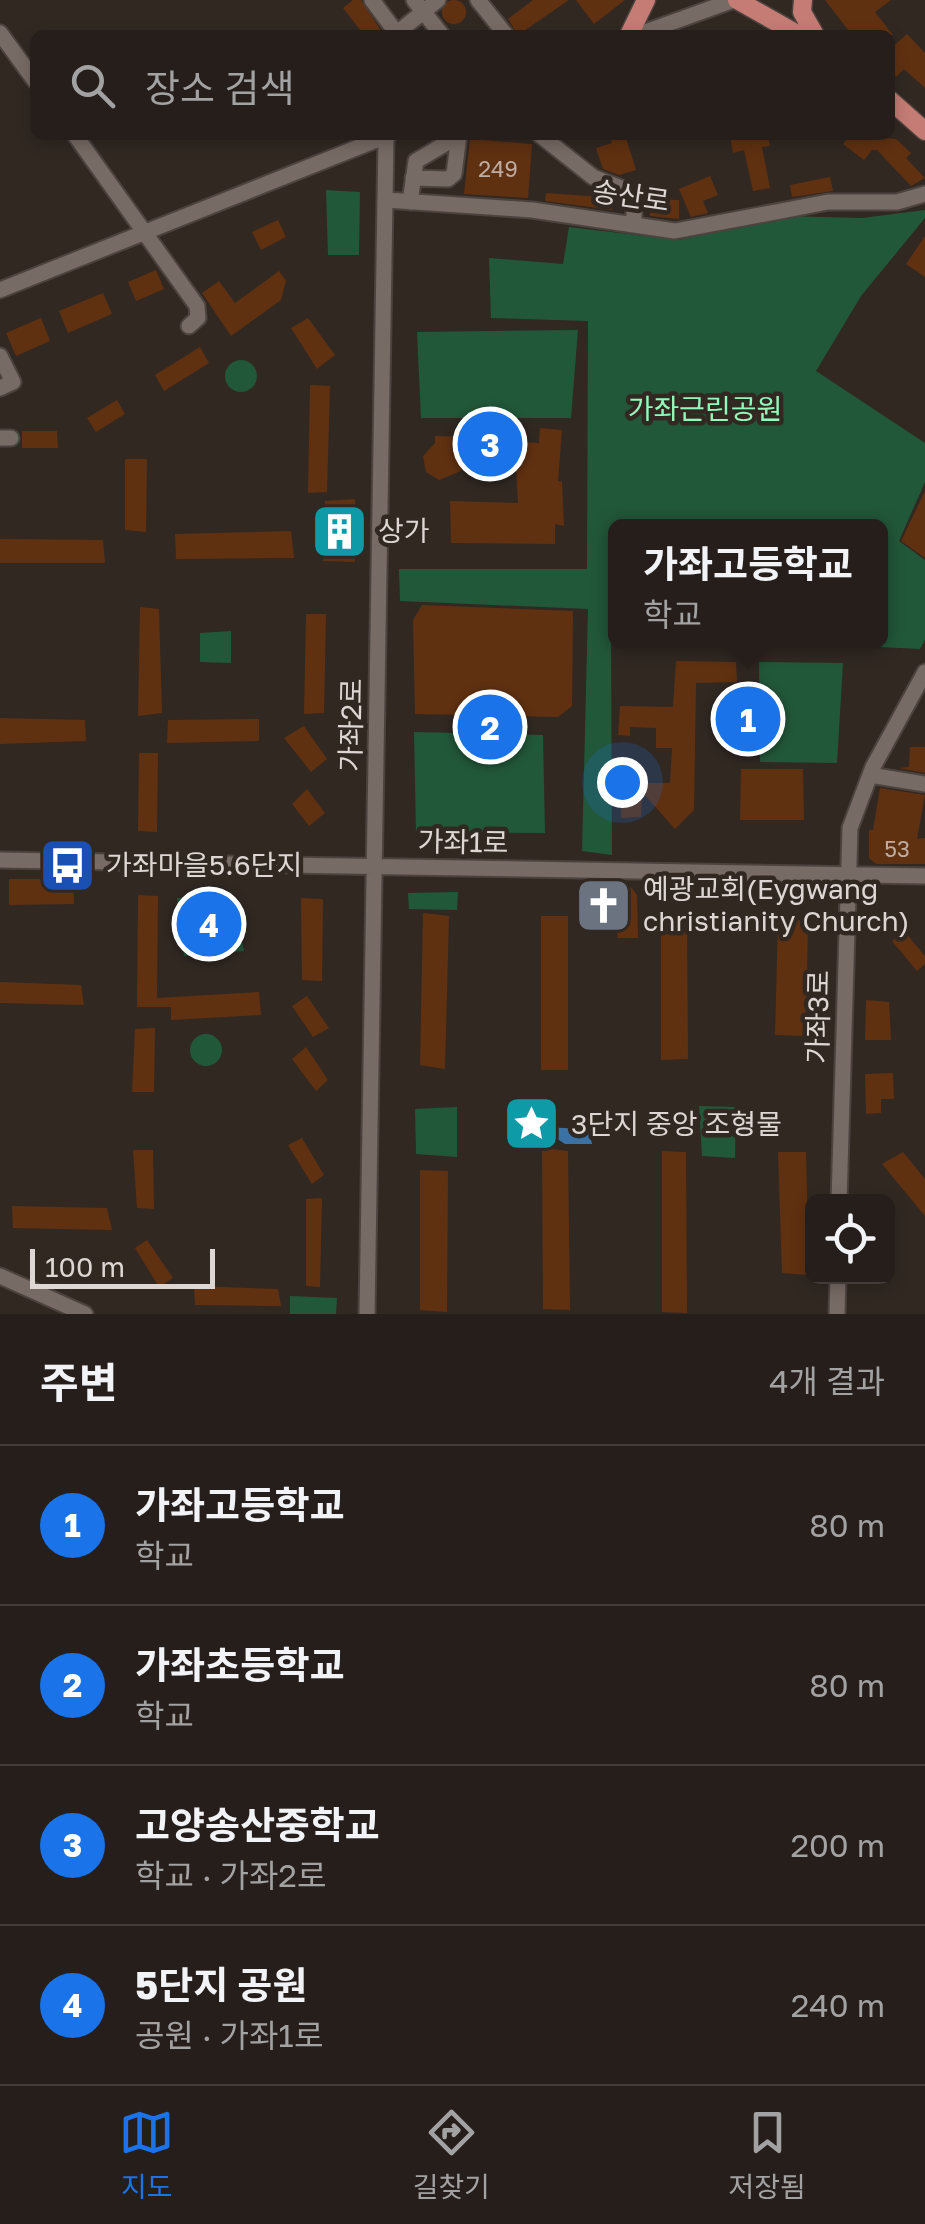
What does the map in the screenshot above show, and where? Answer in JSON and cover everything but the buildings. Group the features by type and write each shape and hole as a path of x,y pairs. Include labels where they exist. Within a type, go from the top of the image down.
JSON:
{"main road":[{"path":"631,30 646,0"},
{"path":"735,0 790,30"},
{"path":"803,0 802,12 813,30"},
{"path":"895,104 925,131"}],"street":[{"path":"372,0 395,30"},
{"path":"401,30 419,6 438,0"},
{"path":"478,0 502,30"},
{"path":"651,30 735,0"},
{"path":"419,6 438,30"},
{"path":"0,33 30,74"},
{"path":"79,140 197,306 198,318 188,326"},
{"path":"0,290 377,140"},
{"name":"가좌2로","path":"367,1314 387,140"},
{"path":"410,202 416,161 452,140"},
{"path":"413,178 448,179 454,174 459,140"},
{"path":"546,140 593,178 637,187 634,225"},
{"name":"송산로","path":"386,200 532,210 675,231 828,202 897,202 925,194"},
{"path":"0,356 13,382 0,388"},
{"name":"가좌3로","path":"839,1194 850,828 870,774 925,672"},
{"path":"870,774 925,784"},
{"name":"가좌1로","path":"0,860 925,876"},
{"path":"0,1276 85,1314"},
{"path":"837,1314 838,1284"}],"green space":[{"path":"326,190 360,192 359,255 328,255"},
{"name":"가좌근린공원","path":"925,210 925,218 861,296 816,371 925,443 925,482 899,541 925,560 925,640 920,649 888,647 888,519 608,519 612,855 582,851 588,609 400,601 399,569 587,569 588,321 491,318 489,258 563,264 569,227 679,240 784,216 862,218"},
{"path":"578,330 571,418 421,418 417,332"},
{"path":"241,360 252,365 257,376 252,387 241,392 230,387 225,376 230,365"},
{"path":"231,631 231,663 200,662 200,633"},
{"path":"759,662 843,663 837,763 760,762"},
{"path":"414,732 543,735 545,833 416,832"},
{"path":"458,892 457,910 409,909 408,893"},
{"path":"231,895 244,951 184,956 177,898"},
{"path":"206,1034 218,1038 222,1050 218,1062 206,1066 194,1062 190,1050 194,1038"},
{"path":"699,1106 736,1107 735,1158 702,1156"},
{"path":"457,1107 457,1157 416,1154 415,1109"},
{"path":"290,1296 337,1298 336,1314 290,1314"}],"water":[{"path":"539,1127 589,1129 592,1144 565,1144"}],"place":[{"name":"고양송산중학교","path":"490,444"},
{"name":"상가","path":"339,531"},
{"name":"가좌고등학교","path":"748,719"},
{"name":"가좌초등학교","path":"490,727"},
{"name":"가좌마을5.6단지","path":"67,865"},
{"name":"예광교회(Eygwang christianity Church)","path":"604,905"},
{"name":"5단지 공원","path":"209,924"},
{"name":"3단지 중앙 조형물","path":"532,1124"}]}
